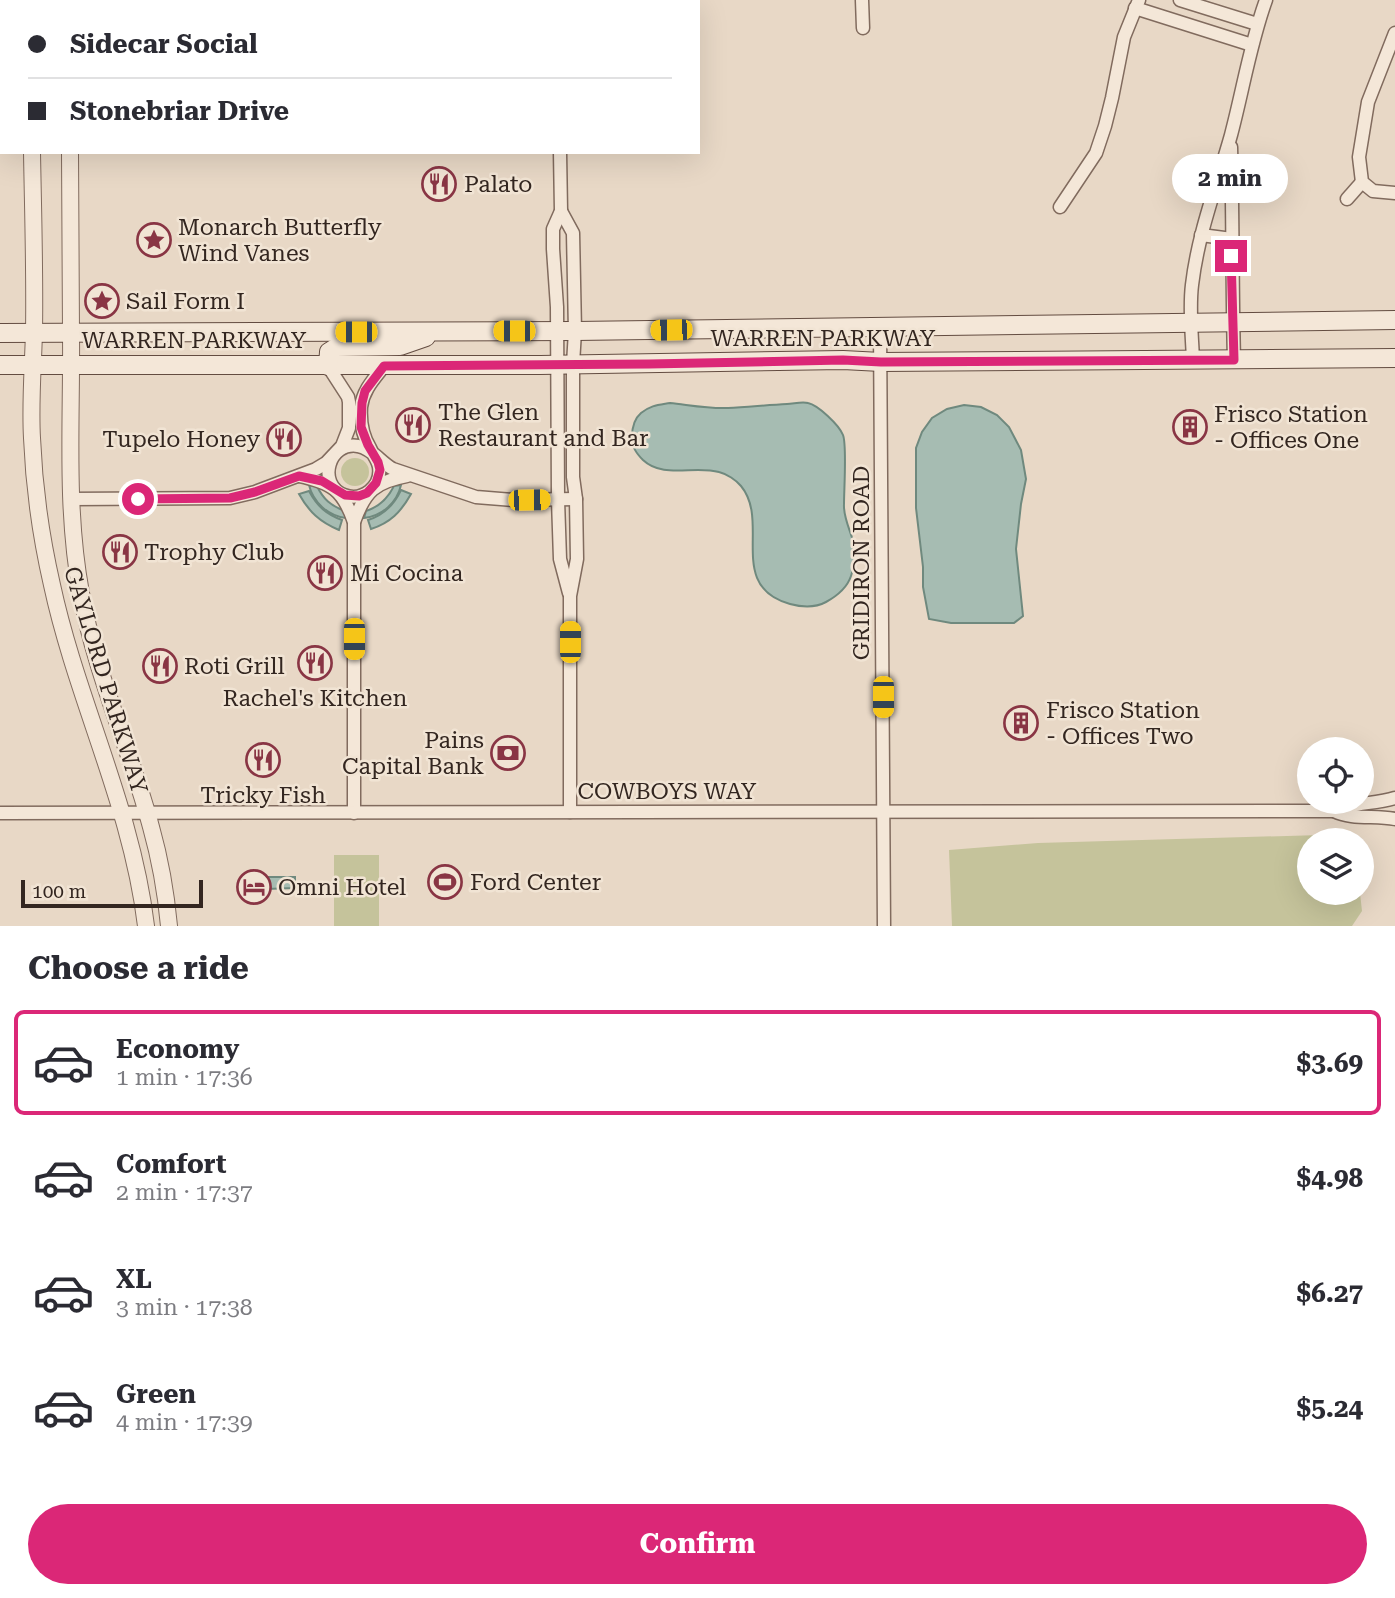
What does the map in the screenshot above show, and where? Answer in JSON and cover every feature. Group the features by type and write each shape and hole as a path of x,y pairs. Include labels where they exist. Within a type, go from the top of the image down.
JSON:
{"main road":[{"name":"WARREN PARKWAY","path":"0,334 575,331 1395,320"},
{"path":"328,366 329,352 337,347 400,346 439,332"},
{"name":"WARREN PARKWAY","path":"0,365 384,366 843,360 1395,359"}],"street":[{"path":"862,0 863,28"},
{"path":"1181,0 1257,24"},
{"path":"1193,360 1191,288 1201,234 1231,135 1257,24 1266,0"},
{"path":"1060,207 1096,153 1112,98 1124,37 1137,4 1252,45"},
{"path":"1395,33 1368,102 1359,157 1362,182 1373,191 1395,193"},
{"path":"1231,135 1234,360"},
{"name":"GAYLORD PARKWAY","path":"32,154 32,438 38,504 51,583 66,642 135,858 146,926"},
{"name":"GAYLORD PARKWAY","path":"69,154 71,499 76,567 90,634 147,813 160,865 169,926"},
{"path":"560,154 561,211 553,229 557,331 565,365 576,499 577,559 570,596 570,812"},
{"path":"1347,199 1362,182"},
{"path":"561,211 573,233 575,331 565,365 558,500 560,559 570,596"},
{"path":"1201,234 1231,239"},
{"name":"GRIDIRON ROAD","path":"880,326 884,926"},
{"path":"328,366 348,397 355,420 380,470 378,479 362,502 354,523 354,813"},
{"path":"354,523 347,505 330,479 329,463 346,439 365,391 384,366"},
{"path":"71,499 230,498 299,476 320,467 344,447 353,446 362,447 374,454 387,467 476,497 513,500 576,499"},
{"path":"299,476 322,481 345,495 354,496 363,495 388,480 409,476"},
{"path":"66,642 90,634"},
{"name":"COWBOYS WAY","path":"1374,803 1395,799"},
{"name":"COWBOYS WAY","path":"0,813 1297,811"},
{"name":"COWBOYS WAY","path":"1339,814 1395,819"}],"shaded area":[{"path":"806,402 817,407 833,421 844,440 844,510 855,553 851,576 841,591 826,602 808,606 790,604 771,595 760,583 754,568 752,517 749,501 741,486 719,472 660,469 651,466 641,457 632,441 635,421 648,408 670,403 721,408"},
{"path":"964,405 981,407 997,415 1009,427 1021,450 1026,479 1016,549 1023,616 1014,623 951,623 929,619 923,587 916,508 916,448 922,432 932,418 947,409"},
{"path":"355,458 365,462 369,472 365,482 355,486 345,482 341,472 345,462"},
{"path":"309,485 317,486 328,502 345,511 346,518 322,507"},
{"path":"401,485 388,508 377,515 364,518 366,511 383,502 394,486"},
{"path":"401,490 411,494 403,506 389,520 371,529 368,520 388,509"},
{"path":"309,491 322,509 342,520 339,530 326,524 307,506 299,494"},
{"path":"1297,836 1297,905 1361,905 1362,911 1352,926 952,926 949,850 1038,843"},
{"path":"334,855 379,855 379,926 334,926"},
{"path":"266,877 295,877 295,888 266,889"}],"place":[{"name":"Palato","path":"439,184"},
{"name":"Monarch Butterfly Wind Vanes","path":"154,240"},
{"name":"Sail Form I","path":"102,301"},
{"name":"The Glen Restaurant and Bar","path":"413,425"},
{"name":"Frisco Station - Offices One","path":"1190,427"},
{"name":"Tupelo Honey","path":"284,439"},
{"name":"Trophy Club","path":"120,552"},
{"name":"Mi Cocina","path":"325,573"},
{"name":"Rachel's Kitchen","path":"315,663"},
{"name":"Roti Grill","path":"160,666"},
{"name":"Frisco Station - Offices Two","path":"1021,723"},
{"name":"Pains Capital Bank","path":"508,753"},
{"name":"Tricky Fish","path":"263,760"},
{"name":"Ford Center","path":"445,882"},
{"name":"Omni Hotel","path":"254,887"}],"route":[{"path":"138,499 230,498 299,476 322,481 345,495 359,496 367,493 376,483 380,470 361,427 362,403 365,391 384,366 843,360 1234,360 1231,256"}]}
